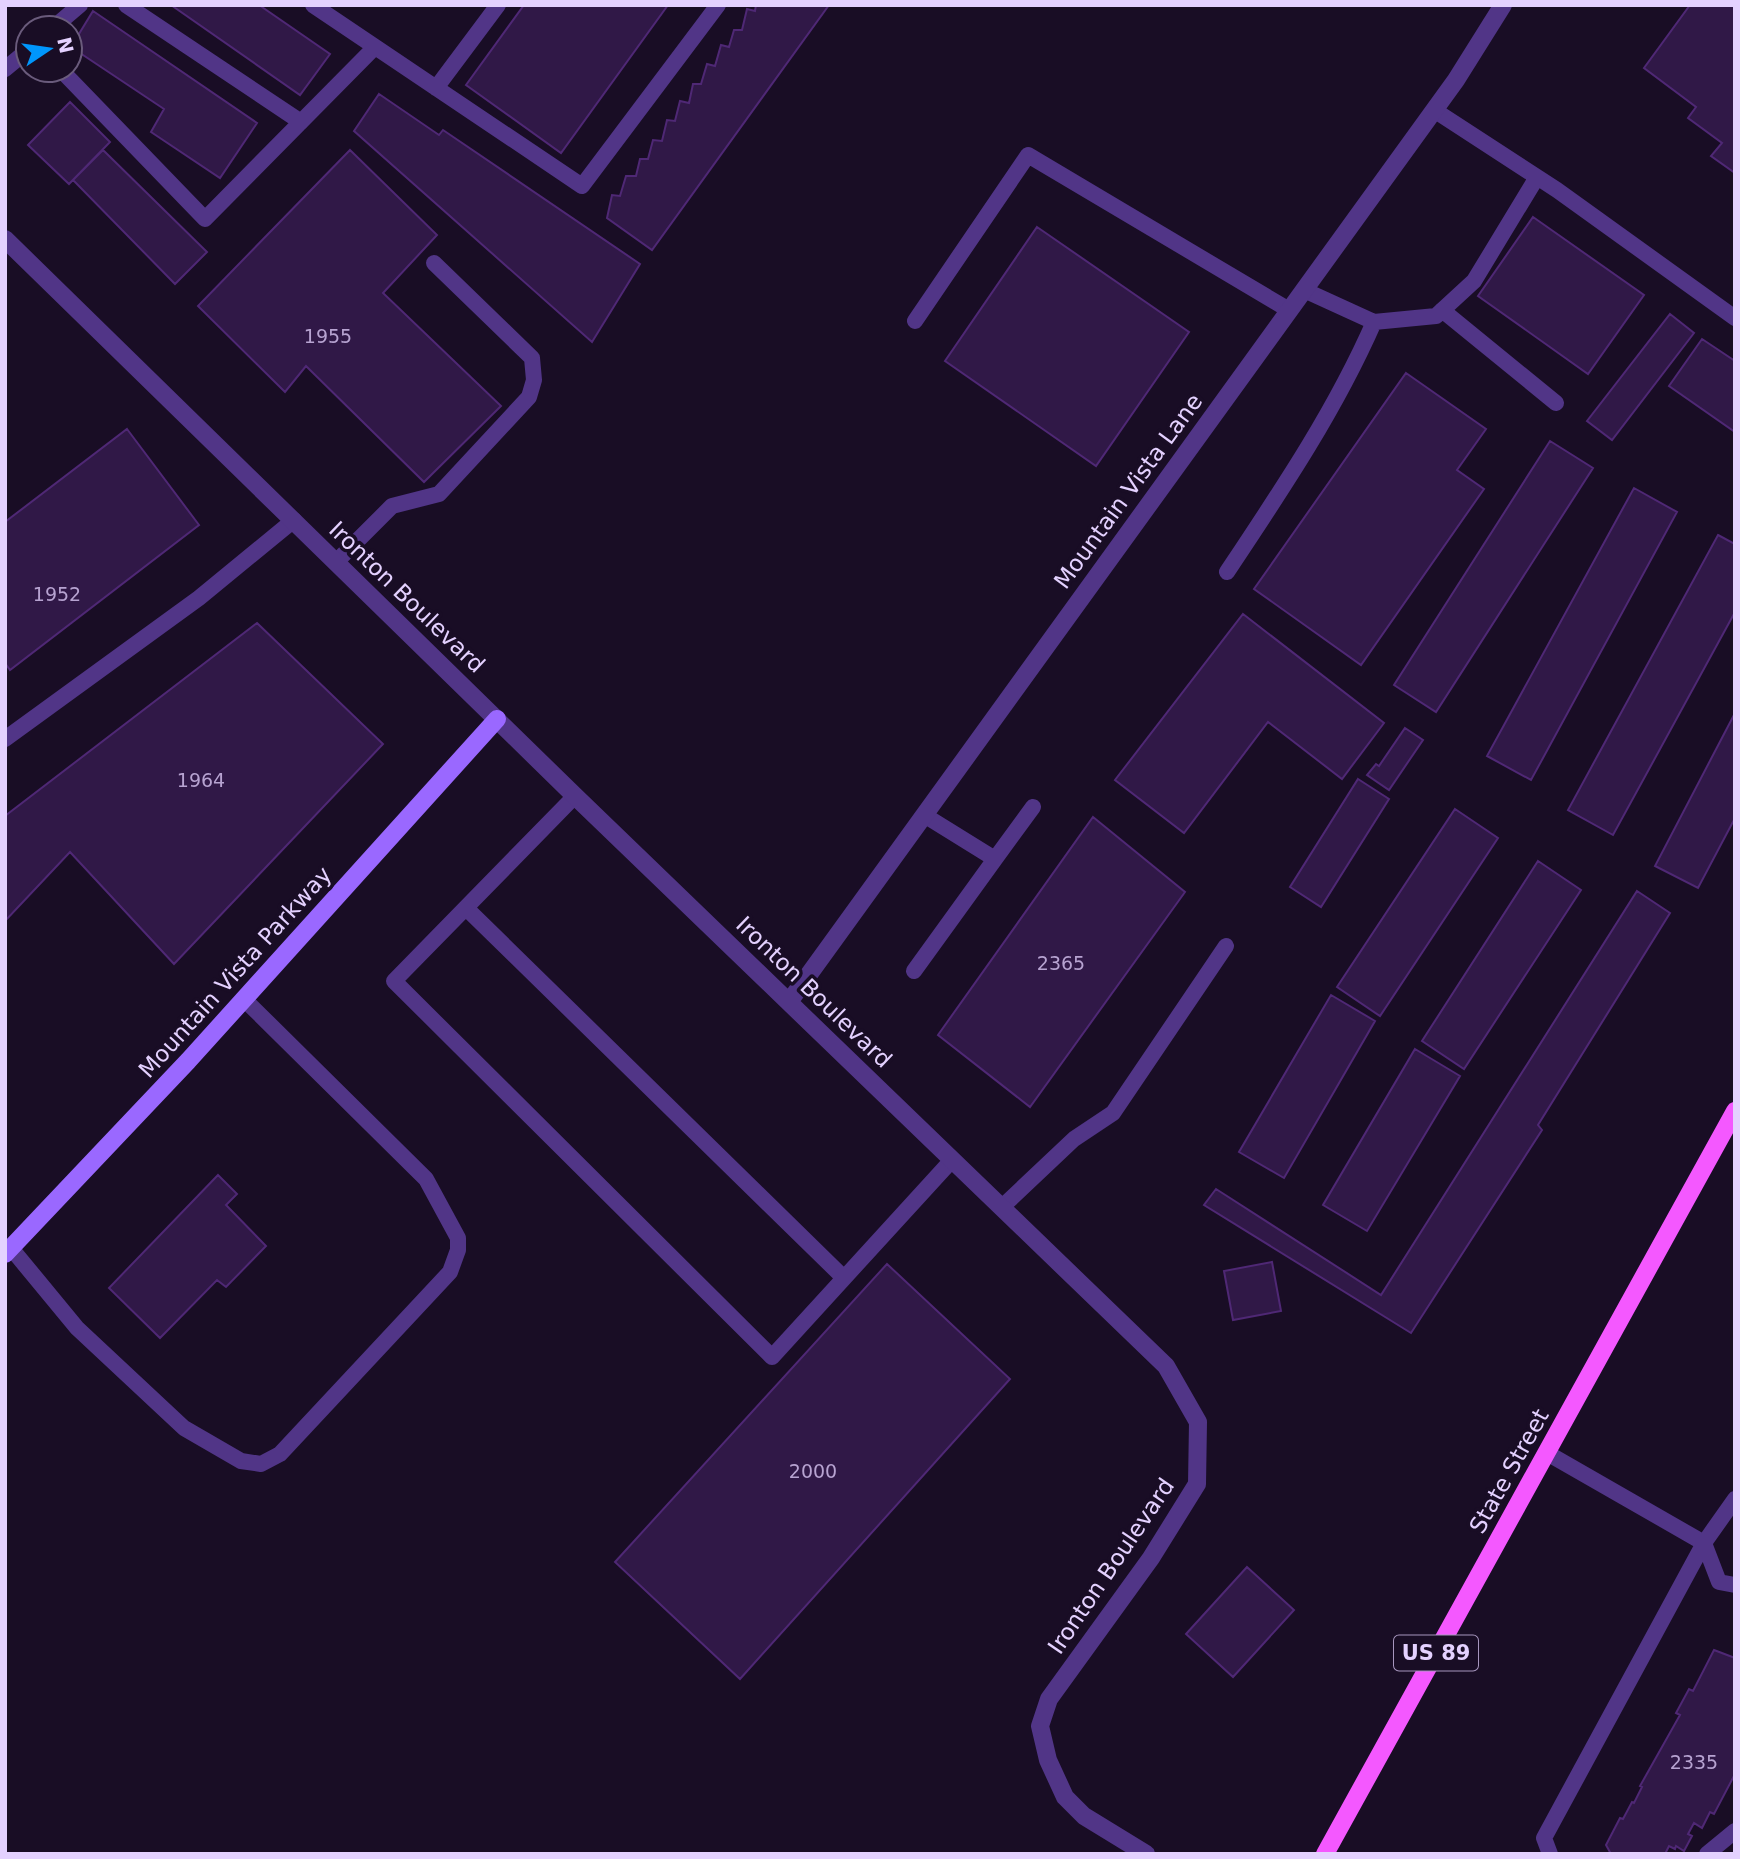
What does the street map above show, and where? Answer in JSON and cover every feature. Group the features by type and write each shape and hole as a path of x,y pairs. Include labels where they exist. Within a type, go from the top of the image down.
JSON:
{"main road":[{"name":"State Street","path":"1325,1854 1735,1111"}],"street":[{"name":"Mountain Vista Lane","path":"789,1002 1434,110 1503,5"},
{"name":"Ironton Boulevard","path":"5,239 575,796 1166,1366 1198,1422 1197,1484 1151,1558 1049,1699 1040,1726 1048,1760 1065,1797 1084,1816 1146,1854"},
{"name":"Mountain Vista Parkway","path":"8,1251 244,999 497,719"}],"lane":[{"path":"126,5 301,122"},
{"path":"313,5 582,187 718,5"},
{"path":"436,88 498,5"},
{"path":"75,84 205,219 375,47"},
{"path":"1434,110 1536,177 1735,318"},
{"path":"915,321 1028,155 1289,310"},
{"path":"1304,290 1374,321 1436,316 1474,281 1536,177"},
{"path":"336,562 391,506 439,495 529,397 534,380 532,358 434,263"},
{"path":"1442,310 1556,403"},
{"path":"1227,572 1289,478 1353,371 1374,321"},
{"path":"5,739 199,598 294,520"},
{"path":"575,796 394,981 772,1357 952,1160"},
{"path":"914,971 1033,807"},
{"path":"923,815 995,859"},
{"path":"466,908 844,1278"},
{"path":"1002,1207 1074,1139 1113,1113 1226,946"},
{"path":"8,1251 78,1328 184,1428 241,1461 261,1464 280,1454 375,1353 450,1272 458,1250 458,1238 426,1179 244,999"},
{"path":"1547,1453 1704,1543 1719,1582 1735,1585"},
{"path":"1550,1854 1544,1838 1704,1543 1735,1499"},
{"path":"1707,1854 1735,1831"}],"building":[{"path":"171,5 259,5 330,54 300,95"},
{"path":"524,5 668,5 561,153 466,85"},
{"path":"756,5 829,5 652,250 607,218 612,195 620,196 626,176 636,176 640,159 648,159 653,140 662,141 667,120 675,121 680,101 689,103 693,84 701,84 707,64 715,66 721,45 729,47 734,30 742,30 747,9 755,11"},
{"path":"1690,5 1735,5 1735,173 1711,156 1722,143 1688,118 1696,107 1644,68"},
{"path":"93,11 257,123 220,178 151,132 164,109 84,56 84,26"},
{"path":"379,94 439,135 443,130 640,264 592,342 354,131"},
{"path":"70,102 110,142 69,184 28,145"},
{"path":"103,150 207,252 175,284 73,180"},
{"path":"350,150 437,235 383,293 501,406 424,482 306,366 285,392 198,306"},
{"path":"1533,217 1644,295 1588,374 1478,296"},
{"path":"1037,227 1189,332 1096,466 945,361"},
{"path":"1670,314 1694,333 1612,440 1587,421"},
{"path":"1702,339 1735,361 1735,432 1669,386"},
{"path":"1406,373 1486,429 1457,470 1484,489 1361,665 1254,589"},
{"path":"127,429 199,525 10,670 5,663 5,522"},
{"path":"1550,441 1593,468 1436,712 1394,685"},
{"path":"1634,488 1677,512 1531,780 1487,756"},
{"path":"1718,535 1735,544 1735,612 1613,835 1568,810"},
{"path":"1243,614 1384,723 1342,779 1268,722 1184,833 1115,780"},
{"path":"257,623 383,744 174,964 70,852 5,921 5,816"},
{"path":"1735,713 1735,818 1698,888 1655,866"},
{"path":"1405,728 1423,740 1389,790 1367,775 1376,764 1379,766"},
{"path":"1358,779 1389,799 1321,907 1290,887"},
{"path":"1455,809 1498,838 1380,1016 1337,987"},
{"path":"1093,817 1185,892 1030,1107 938,1035"},
{"path":"1538,861 1581,890 1464,1069 1422,1041"},
{"path":"1637,891 1670,913 1538,1125 1542,1130 1411,1333 1204,1205 1216,1189 1381,1295"},
{"path":"1331,995 1375,1021 1284,1178 1239,1152"},
{"path":"1415,1049 1460,1076 1367,1231 1323,1205"},
{"path":"218,1175 237,1194 226,1205 266,1246 226,1287 217,1280 160,1338 109,1288"},
{"path":"1272,1262 1281,1311 1233,1320 1224,1271"},
{"path":"887,1264 1010,1379 740,1679 615,1562"},
{"path":"1247,1567 1294,1610 1233,1677 1186,1634"},
{"path":"1714,1650 1735,1658 1735,1774 1714,1814 1710,1812 1702,1828 1694,1823 1688,1834 1692,1836 1684,1851 1676,1846 1675,1849 1669,1846 1665,1854 1611,1854 1606,1845 1620,1818 1623,1819 1632,1802 1634,1803 1642,1787 1640,1786 1680,1715 1676,1713 1689,1689 1693,1691"}]}
